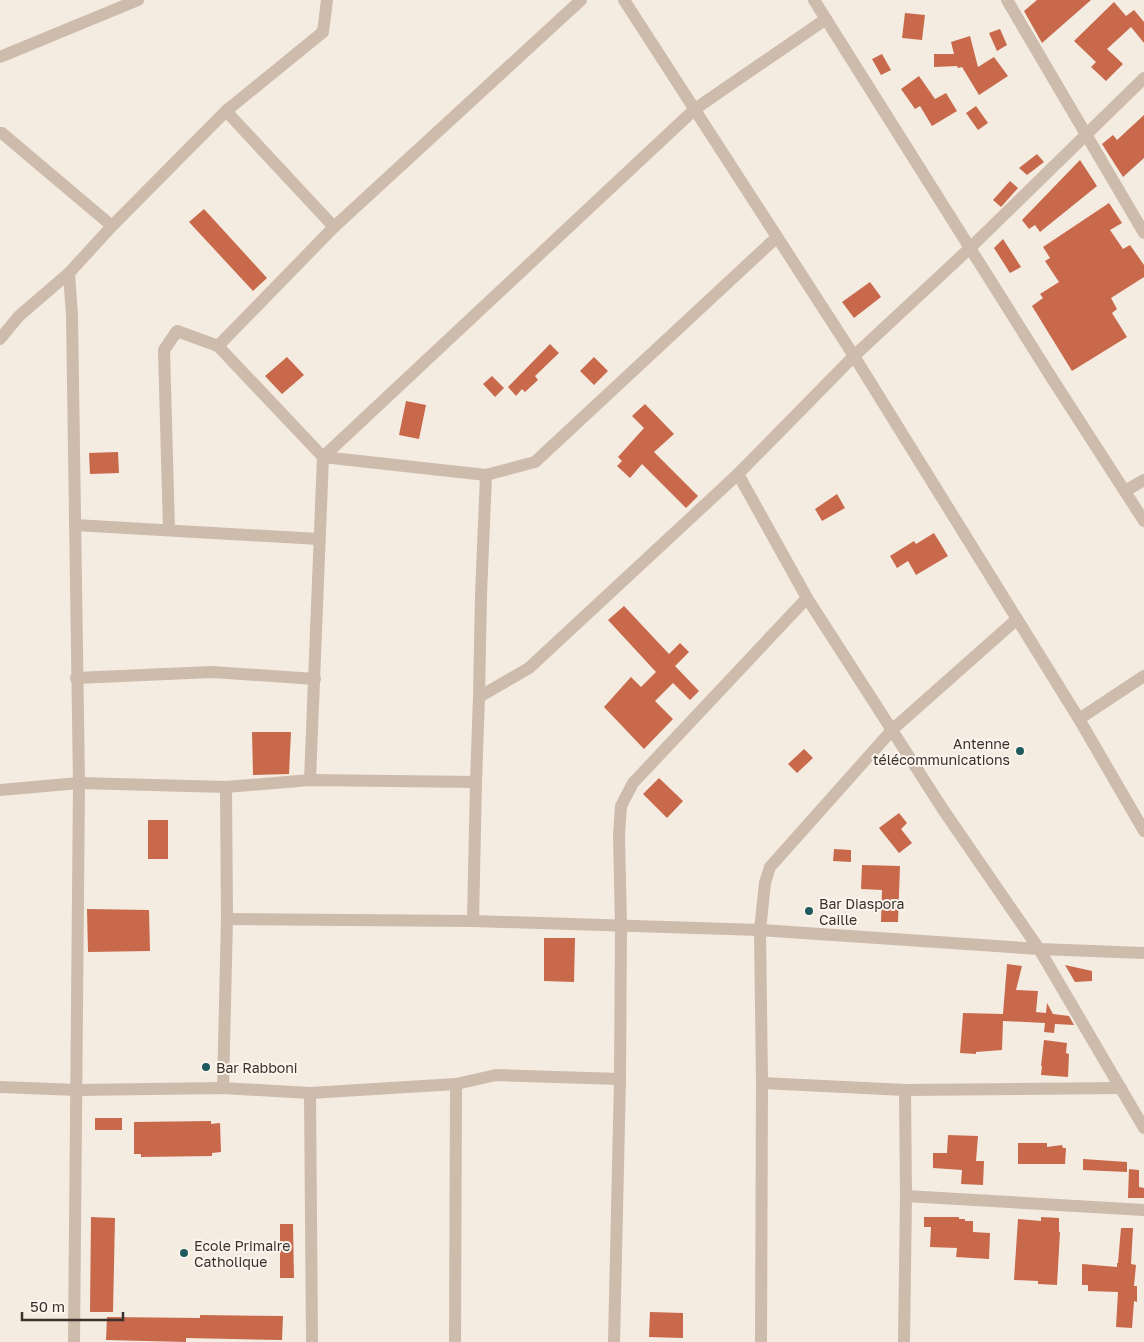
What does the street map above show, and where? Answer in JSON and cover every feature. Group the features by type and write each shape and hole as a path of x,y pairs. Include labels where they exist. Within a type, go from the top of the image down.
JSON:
{"street":[{"path":"0,57 138,0"},
{"path":"0,339 19,316 69,273 112,226 226,111 323,32 327,0"},
{"path":"218,346 334,227 581,0"},
{"path":"624,0 854,356 1079,719 1144,831"},
{"path":"814,0 1144,522"},
{"path":"1007,0 1144,233"},
{"path":"310,780 323,457 695,109 826,20"},
{"path":"478,697 529,668 738,474 854,356 970,248 1144,78"},
{"path":"226,111 334,227"},
{"path":"2,133 112,226"},
{"path":"169,530 164,350 177,331 218,346 323,457 486,475 535,462 776,237"},
{"path":"69,273 72,316 78,783 74,1342"},
{"path":"738,474 808,598 944,811 1038,949 1144,1128"},
{"path":"473,920 478,697 486,475"},
{"path":"1124,491 1144,480"},
{"path":"75,525 319,539"},
{"path":"614,1342 620,1079 621,926 619,836 621,806 633,783 808,598"},
{"path":"761,1342 762,1083 760,930 765,882 770,867 893,729 1017,619"},
{"path":"76,678 212,672 315,679"},
{"path":"1079,719 1144,676"},
{"path":"0,790 78,783 226,787 310,780 476,782"},
{"path":"223,1088 227,919 226,787"},
{"path":"227,919 473,920 760,930 1038,949 1144,953"},
{"path":"0,1087 76,1090 223,1088 310,1093 456,1084 496,1075 620,1079"},
{"path":"762,1083 905,1090 1121,1088"},
{"path":"455,1342 456,1084"},
{"path":"904,1342 905,1090"},
{"path":"310,1093 312,1342"},
{"path":"906,1196 1144,1210"}],"building":[{"path":"1037,0 1091,0 1042,43 1024,11"},
{"path":"1114,2 1126,16 1134,10 1144,22 1144,43 1131,27 1107,49 1123,64 1106,81 1091,67 1096,62 1074,41"},
{"path":"905,13 925,15 922,40 902,38"},
{"path":"1000,29 1007,45 997,51 989,33"},
{"path":"970,36 978,67 994,57 1008,76 979,95 962,67 934,67 934,54 954,54 951,42"},
{"path":"882,54 891,70 881,75 872,59"},
{"path":"919,76 935,99 946,93 957,111 932,126 920,106 915,109 901,89"},
{"path":"976,106 988,123 978,130 966,113"},
{"path":"1144,115 1144,158 1123,177 1102,144 1113,135 1117,140"},
{"path":"1037,154 1044,162 1027,175 1019,168"},
{"path":"1080,160 1097,186 1040,232 1035,225 1029,229 1022,220"},
{"path":"1010,181 1018,188 1001,207 993,200"},
{"path":"1109,203 1122,223 1110,230 1123,249 1130,245 1144,265 1144,277 1111,298 1117,309 1112,313 1127,337 1072,371 1032,306 1043,298 1040,294 1059,282 1045,261 1050,258 1043,247"},
{"path":"204,209 267,278 253,291 189,222"},
{"path":"1003,239 1021,267 1010,273 994,248"},
{"path":"870,282 881,297 854,318 842,302"},
{"path":"550,344 559,353 535,376 538,380 525,392 522,389 516,396 508,387"},
{"path":"287,357 304,375 282,394 265,376"},
{"path":"594,357 608,371 594,385 580,371"},
{"path":"492,376 504,388 495,397 483,384"},
{"path":"406,401 426,405 419,439 399,435"},
{"path":"645,404 674,434 654,452 698,496 686,508 642,464 630,478 617,466 622,461 618,457 644,428 632,416"},
{"path":"118,452 119,473 90,474 89,453"},
{"path":"837,494 845,508 822,521 815,509"},
{"path":"934,533 948,556 916,575 908,561 897,568 890,556 914,541 916,544"},
{"path":"624,606 669,654 680,643 689,652 675,666 699,691 690,700 673,683 655,701 673,719 644,749 604,707 631,677 641,687 656,672 608,620"},
{"path":"252,732 291,732 289,774 253,775"},
{"path":"804,749 813,758 797,773 788,764"},
{"path":"659,778 683,801 667,818 643,794"},
{"path":"899,813 907,823 901,829 912,843 899,853 879,828"},
{"path":"148,820 168,820 168,859 148,859"},
{"path":"834,849 851,850 851,862 833,861"},
{"path":"862,865 900,866 898,922 881,922 882,890 861,889"},
{"path":"87,909 149,910 150,951 88,952"},
{"path":"544,938 575,938 574,982 544,981"},
{"path":"1007,964 1022,966 1016,990 1038,991 1036,1012 1046,1013 1047,1003 1053,1014 1069,1016 1074,1025 1055,1024 1054,1033 1044,1032 1045,1023 1003,1021 1002,1050 976,1052 976,1054 960,1053 963,1013 1003,1014"},
{"path":"1065,965 1092,971 1092,981 1075,982"},
{"path":"1044,1040 1067,1043 1066,1053 1069,1054 1068,1077 1041,1075"},
{"path":"95,1118 122,1118 122,1130 95,1130"},
{"path":"211,1121 211,1124 220,1123 221,1152 212,1153 212,1156 141,1157 141,1154 134,1154 134,1122"},
{"path":"948,1135 978,1136 976,1161 984,1161 983,1185 961,1184 962,1170 933,1168 933,1153 947,1153"},
{"path":"1018,1143 1047,1143 1047,1147 1062,1145 1063,1148 1066,1148 1065,1164 1018,1164"},
{"path":"1083,1159 1127,1162 1127,1172 1083,1170"},
{"path":"1129,1169 1139,1170 1139,1187 1144,1188 1144,1198 1128,1198"},
{"path":"91,1217 115,1218 113,1312 90,1312"},
{"path":"924,1217 959,1217 959,1219 965,1219 965,1221 973,1221 973,1232 990,1233 989,1259 956,1257 957,1248 930,1247 931,1227 924,1227"},
{"path":"1041,1217 1059,1218 1057,1285 1038,1284 1038,1281 1014,1280 1018,1219 1041,1221"},
{"path":"280,1224 293,1224 294,1278 280,1278"},
{"path":"1121,1228 1133,1228 1131,1264 1136,1265 1134,1286 1137,1286 1137,1302 1134,1301 1132,1328 1116,1327 1118,1292 1088,1291 1088,1285 1082,1285 1082,1264 1117,1267"},
{"path":"650,1312 683,1313 683,1338 649,1337"},
{"path":"200,1315 283,1316 282,1340 186,1338 186,1342 106,1340 107,1317 200,1318"}],"place":[{"name":"Antenne télécommunications","path":"1020,751"},
{"name":"Bar Diaspora Caille","path":"809,911"},
{"name":"Bar Rabboni","path":"206,1067"},
{"name":"Ecole Primaire Catholique","path":"184,1253"}]}
